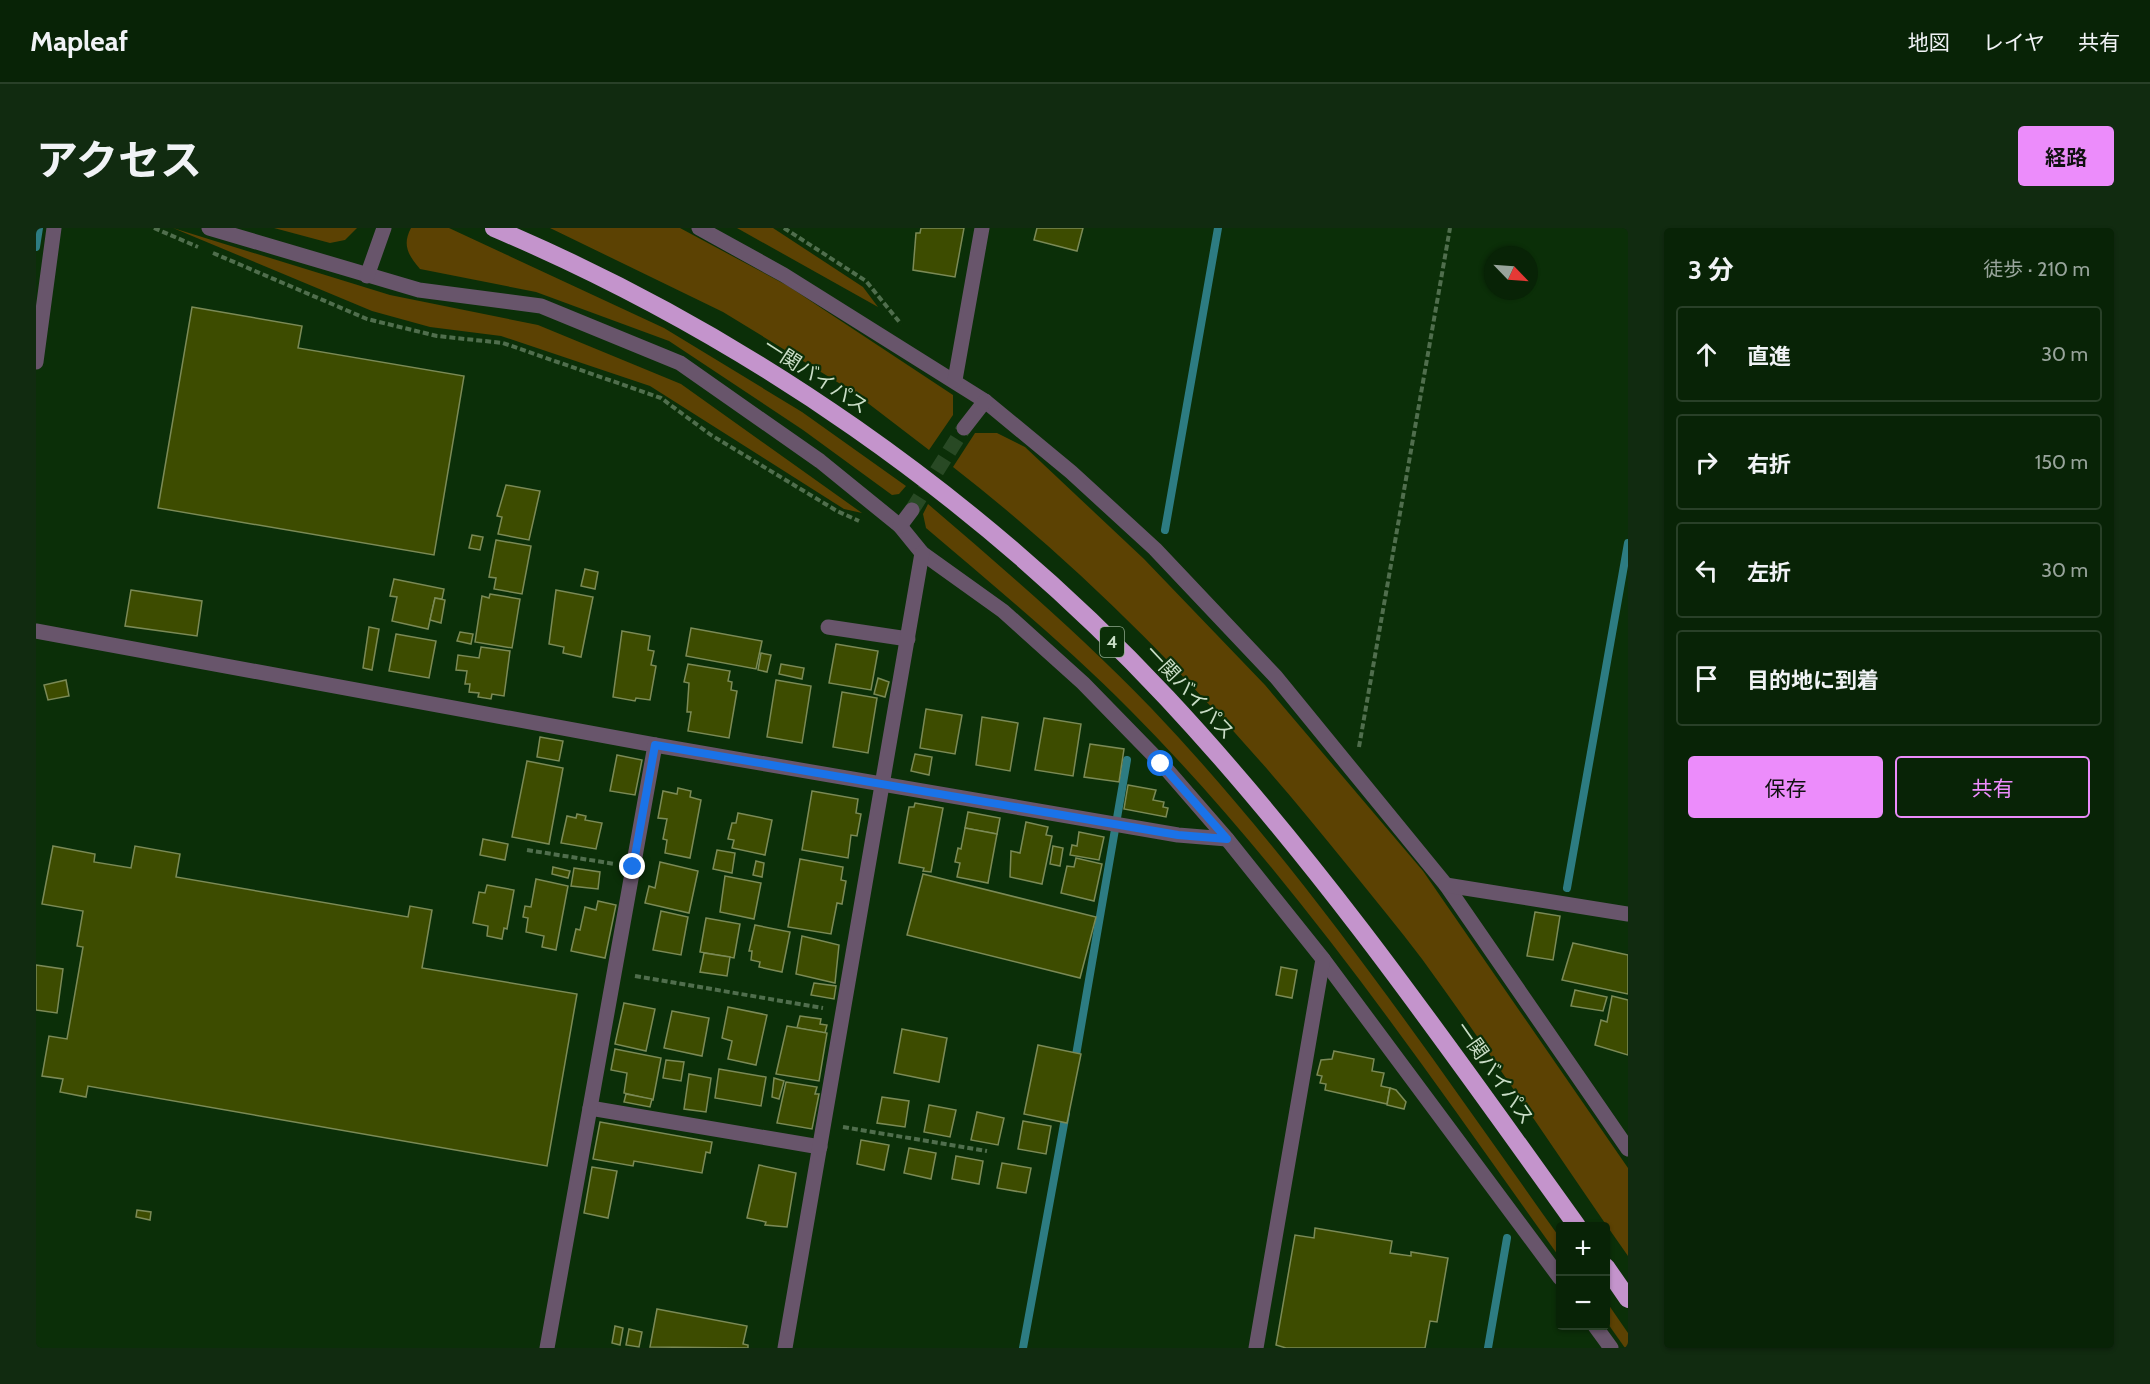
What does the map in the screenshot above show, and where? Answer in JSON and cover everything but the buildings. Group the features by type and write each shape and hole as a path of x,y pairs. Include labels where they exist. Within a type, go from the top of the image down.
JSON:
{"highway":[{"name":"一関バイパス","path":"494,228 545,249 646,301 819,403 913,469 1001,541 1088,618 1167,698 1310,863 1387,960 1573,1222"},
{"path":"1610,1274 1628,1299"}],"street":[{"path":"36,362 54,228"},
{"path":"209,228 418,290 541,306 680,363 820,461 896,523 922,553 1003,611 1083,683 1161,764 1227,839 1323,960 1559,1276"},
{"path":"367,276 384,228"},
{"path":"699,228 784,275 985,401 1071,472 1155,549 1276,676 1446,885 1628,1149"},
{"path":"954,380 982,228"},
{"path":"964,428 985,401"},
{"path":"896,523 912,510"},
{"path":"785,1348 922,553"},
{"path":"828,627 908,639"},
{"path":"36,632 655,745 1178,835 1227,839"},
{"path":"547,1348 655,745"},
{"path":"1446,885 1628,914"},
{"path":"1256,1348 1323,960"},
{"path":"590,1108 820,1147"},
{"path":"1598,1330 1611,1348"}],"path":[{"path":"154,228 367,319 437,336 503,343 662,398 711,435 837,511 857,521 896,523"},
{"path":"784,228 866,281 902,322 900,346"},
{"path":"1349,766 1360,746 1450,228"},
{"path":"527,850 633,867"},
{"path":"615,973 844,1012"},
{"path":"825,1123 987,1151"}],"shaded area":[{"path":"173,228 390,295 538,325 681,384 862,513 844,509 650,386 501,336 430,327 372,311"},
{"path":"274,228 357,228 345,240 330,243"},
{"path":"411,228 449,228 664,328 802,412 906,486 899,494 892,495 803,430 669,341 536,292 420,269 408,250 407,240"},
{"path":"550,228 680,228 788,286 953,395 953,415 929,450 852,391 723,312"},
{"path":"737,228 773,228 863,287 878,307"},
{"path":"975,433 997,433 1025,447 1144,559 1265,685 1423,871 1628,1168 1628,1256 1610,1230 1610,1222 1605,1222 1422,959 1257,757 1162,654 1112,605 1008,511 953,467"},
{"path":"928,504 1098,655 1152,709 1263,835 1365,966 1556,1232 1556,1252 1356,975 1247,839 1190,773 1130,710 1081,662 926,528 923,514"},
{"path":"1610,1307 1628,1333 1628,1348 1625,1348 1610,1327"}],"waterway":[{"path":"36,247 39,228"},
{"path":"1165,530 1218,228"},
{"path":"1567,888 1628,543"},
{"path":"1075,1061 1127,760"},
{"path":"1023,1348 1066,1113"},
{"path":"1488,1348 1507,1238"}],"tunnel":[{"path":"912,510 964,428"}],"route":[{"path":"633,867 655,745 1178,835 1227,839 1161,764"}]}
